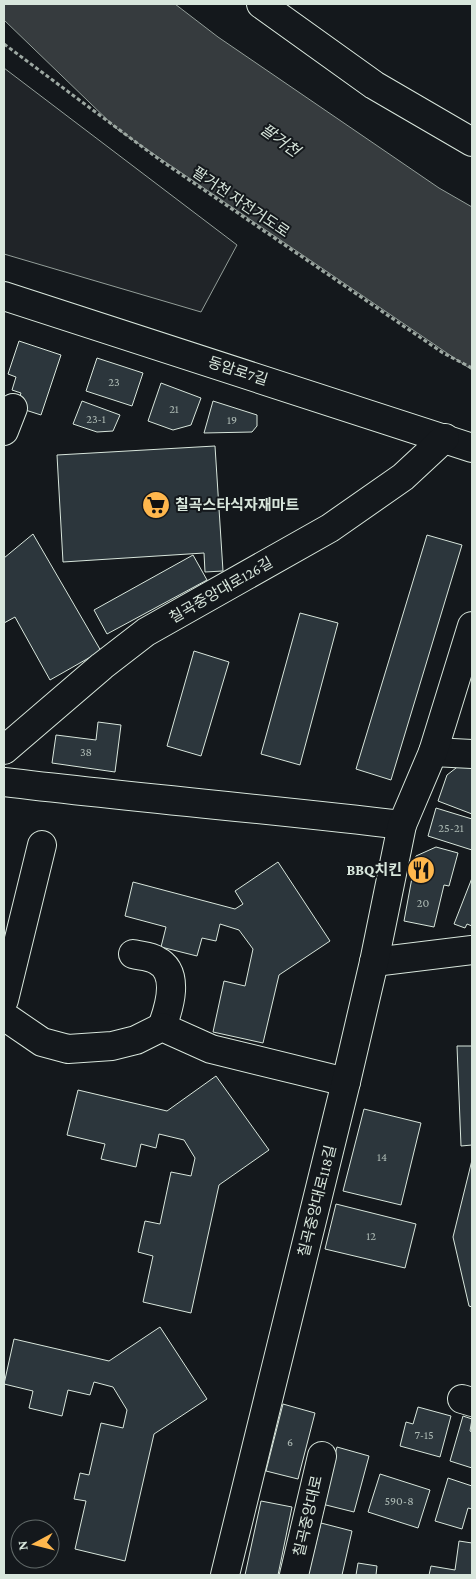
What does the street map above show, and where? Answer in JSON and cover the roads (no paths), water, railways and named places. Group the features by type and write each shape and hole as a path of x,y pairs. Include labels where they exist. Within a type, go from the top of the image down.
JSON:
{"street":[{"path":"261,4 374,85 472,142"},
{"name":"동암로7길","path":"4,296 472,448"},
{"name":"칠곡중앙대로126길","path":"4,750 102,666 146,632 330,528 403,477 445,438"},
{"name":"칠곡중앙대로118길","path":"225,1575 346,1082 374,962 402,825 433,752 472,626"},
{"path":"433,752 472,754"},
{"path":"4,782 402,825"},
{"path":"4,1000 42,845"},
{"path":"374,962 472,950"},
{"path":"4,1016 42,1042 68,1049 112,1046 136,1040 162,1027 169,1009 171,981 165,966 156,959 133,954"},
{"path":"162,1027 211,1050 346,1082"},
{"name":"칠곡중앙대로","path":"294,1575 322,1456"}],"water":[{"name":"팔거천","path":"4,4 175,4 218,37 439,188 472,207 472,370 117,129 4,20"}],"place":[{"name":"칠곡스타식자재마트","path":"156,505"},
{"name":"BBQ치킨","path":"421,870"}]}
